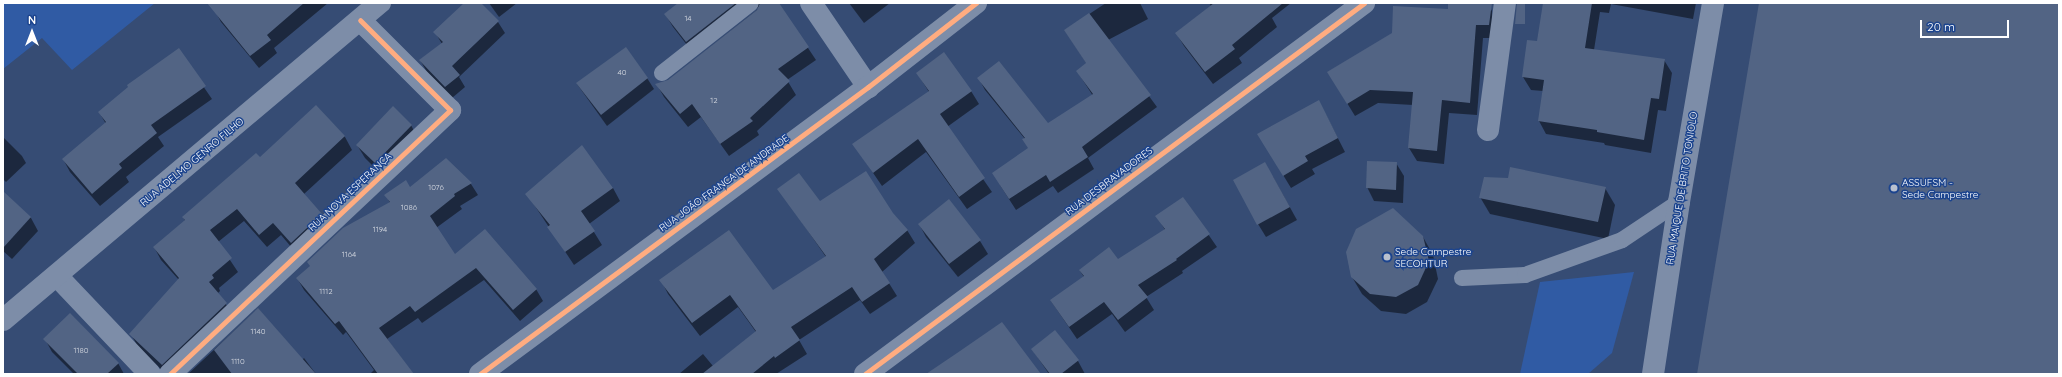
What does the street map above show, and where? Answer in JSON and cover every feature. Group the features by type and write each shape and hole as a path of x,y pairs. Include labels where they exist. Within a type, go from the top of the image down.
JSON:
{"street":[{"name":"RUA ADELMO GENRO FILHO","path":"3,320 380,3"},
{"path":"811,3 868,87"},
{"name":"RUA JOÃO FRANCA DE ANDRADE","path":"480,374 868,87 976,3"},
{"name":"RUA DESBRAVADORES","path":"865,374 1364,3"},
{"path":"1488,130 1505,3"},
{"name":"RUA MAIQUE DE BRITO TONIOLO","path":"1653,374 1679,202 1713,3"},
{"name":"RUA NOVA ESPERANÇA","path":"170,374 450,110 360,20"},
{"path":"57,276 150,374"}],"lane":[{"path":"662,73 751,3"},
{"path":"1462,278 1525,275 1622,240 1679,202"}],"shaded area":[{"path":"3,3 155,3 72,70 42,38 3,69"},
{"path":"1634,272 1612,353 1588,374 1520,374 1540,282"}],"building":[{"path":"207,3 304,3 267,35 271,40 250,56"},
{"path":"464,3 481,3 499,21 452,66 460,75 445,87 419,60 443,42 433,32"},
{"path":"678,3 736,3 686,42 664,14"},
{"path":"760,3 779,3 809,47 778,69 790,81 750,118 753,121 720,144 692,104 680,114 655,84 668,80 757,10"},
{"path":"1214,3 1283,3 1232,45 1235,49 1205,72 1175,33"},
{"path":"1448,3 1492,3 1489,25 1476,25 1470,103 1442,100 1437,151 1408,148 1413,92 1370,90 1347,104 1327,72 1392,33 1393,6 1448,9"},
{"path":"1517,3 1525,3 1525,24 1515,24"},
{"path":"1543,3 1592,3 1585,48 1665,59 1659,99 1651,98 1644,140 1597,132 1597,130 1538,121 1544,80 1522,77 1527,40 1537,41"},
{"name":"ASSUFSM - Sede Campestre","path":"1759,3 2059,3 2059,374 1697,374"},
{"path":"1089,13 1151,95 1082,147 1088,157 1050,182 1046,175 1009,199 992,173 1028,148 1022,139 1025,138 977,78 999,61 1048,123 1093,94 1076,71 1086,63 1064,30"},
{"path":"626,47 648,78 601,115 576,83"},
{"path":"179,48 206,86 151,125 157,133 119,164 122,168 92,194 62,159 106,122 98,112 128,87 127,85"},
{"path":"944,52 972,91 940,114 985,178 959,197 918,139 873,173 852,144 929,91 916,73"},
{"path":"1319,100 1338,138 1305,156 1308,161 1283,176 1257,134"},
{"path":"316,105 345,136 295,183 322,214 291,243 273,223 259,235 237,209 210,230 232,258 212,275 214,278 209,282 227,303 162,365 129,334 179,278 153,247 185,220 182,217 256,153 260,157"},
{"path":"393,106 412,125 375,163 356,145"},
{"path":"582,145 613,188 581,211 595,231 565,252 547,227 550,225 525,194"},
{"path":"446,158 472,183 454,194 455,196 430,216 455,254 485,229 537,289 513,310 476,268 415,312 410,306 379,328 414,374 378,374 339,321 335,324 296,278 310,266 307,262 343,228 390,202 384,195 406,180 410,187"},
{"path":"1367,161 1397,162 1396,190 1366,188"},
{"path":"1265,162 1290,207 1257,225 1233,180"},
{"path":"1510,167 1606,187 1598,222 1479,198 1484,177 1508,178"},
{"path":"866,171 893,213 908,230 874,259 890,283 862,302 852,287 791,327 800,340 775,358 774,356 752,374 702,374 756,331 730,295 692,323 659,280 729,230 773,290 826,256 777,189 799,173 820,201"},
{"path":"3,191 31,217 3,248"},
{"path":"1183,197 1210,234 1176,259 1177,260 1138,285 1148,297 1118,320 1104,302 1069,327 1050,300 1084,276 1079,270 1109,247 1118,259 1165,229 1155,216"},
{"path":"949,199 981,240 949,264 918,224"},
{"name":"Sede Campestre SECOHTUR","path":"1393,208 1423,236 1429,261 1418,285 1396,297 1370,294 1351,277 1346,252 1356,229"},
{"path":"258,308 316,374 232,374 214,350"},
{"path":"70,313 119,363 107,374 78,374 43,339"},
{"path":"1002,322 1041,374 926,374 960,351"},
{"path":"1055,330 1079,360 1061,374 1050,374 1031,349"}],"cycle path":[{"path":"480,374 868,87 976,3"},
{"path":"865,374 1364,3"},
{"path":"170,374 450,110 360,20"}],"place":[{"name":"ASSUFSM - Sede Campestre","path":"1894,188"},
{"name":"Sede Campestre SECOHTUR","path":"1387,257"}]}
